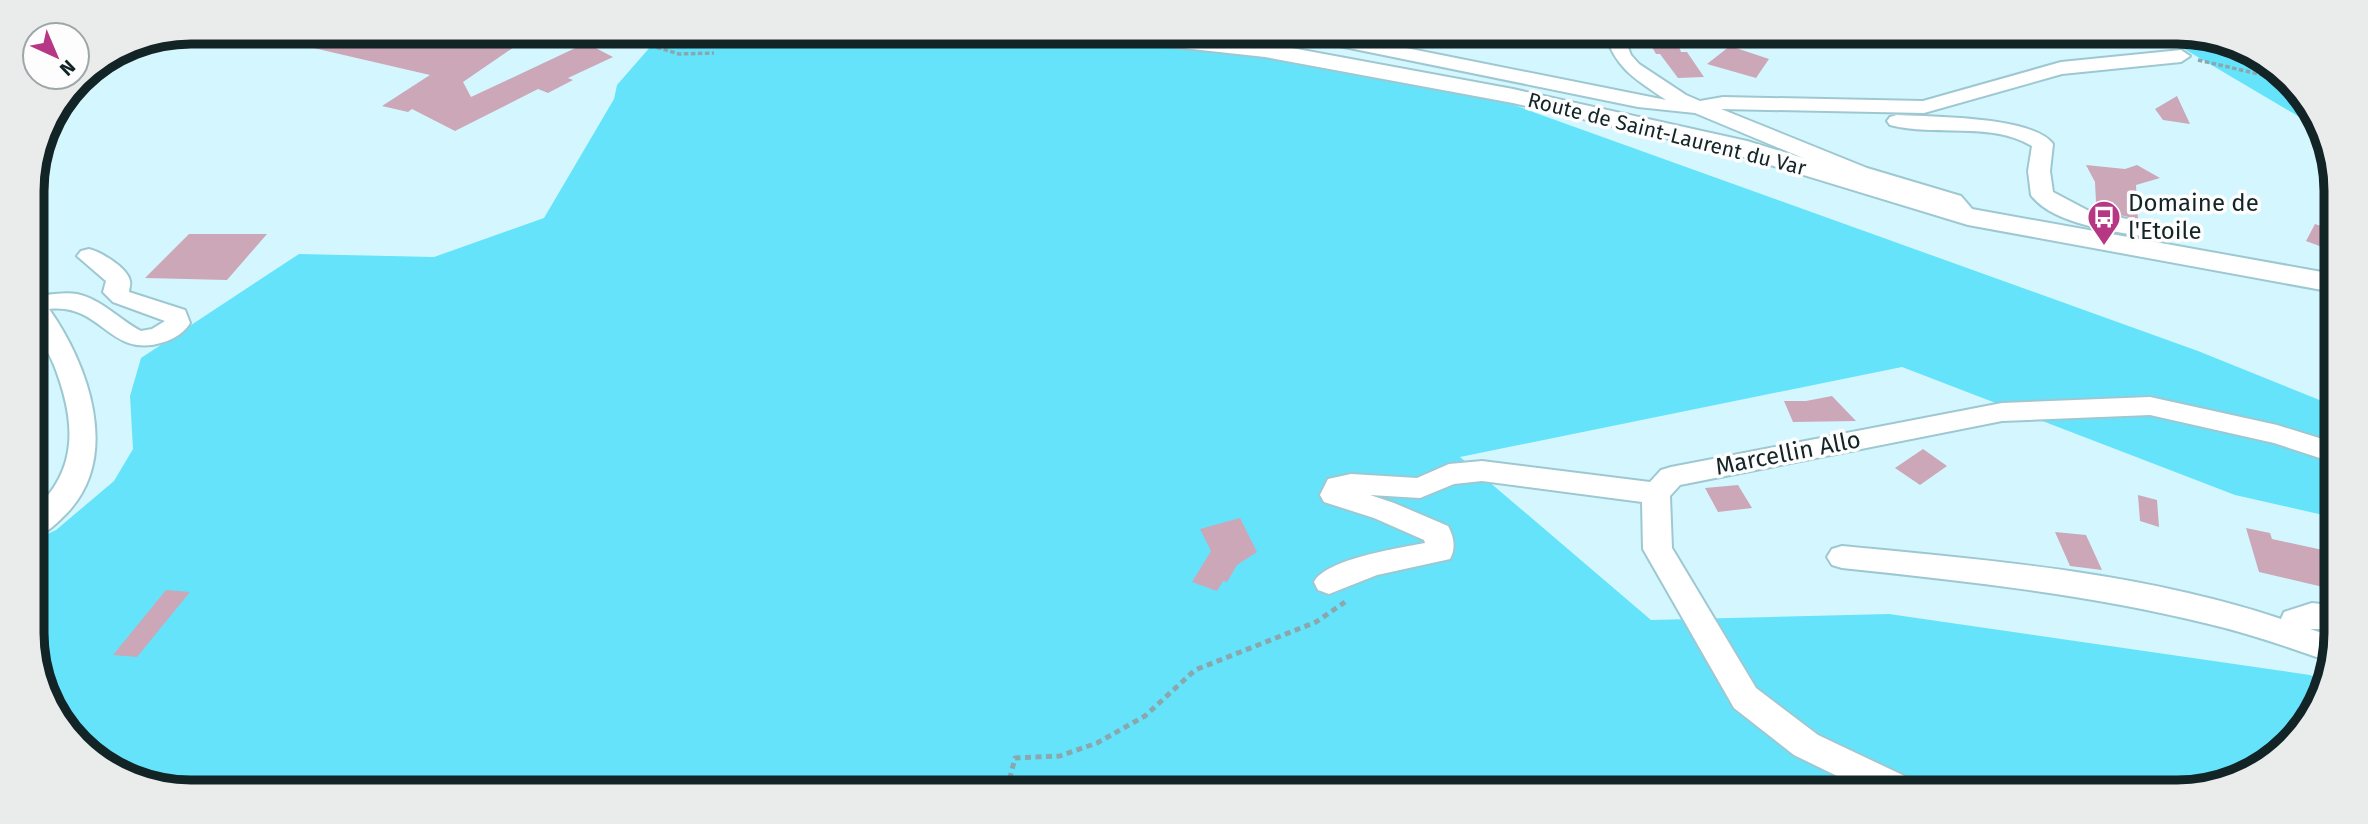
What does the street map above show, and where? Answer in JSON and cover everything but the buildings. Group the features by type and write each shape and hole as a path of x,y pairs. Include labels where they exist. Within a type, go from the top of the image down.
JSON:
{"main road":[{"name":"Route de Saint-Laurent du Var","path":"1207,44 1277,52 1594,113 1749,150 1968,217 2324,281"}],"street":[{"path":"1359,44 1558,85 1702,109 1723,103 1924,107 2061,68 2181,56"},
{"path":"1617,44 1622,56 1632,68 1658,87 1702,109 1859,173 1953,201 1968,217"},
{"path":"1834,106 1890,121 2003,130 2034,138 2043,144 2039,171 2042,195 2054,206 2073,213 2157,232"},
{"path":"44,301 58,299 78,302 109,319 123,333 139,340 155,338 177,323 176,316 121,297 115,292 119,283 116,277 89,256"},
{"path":"44,319 61,352 82,414 83,442 80,466 71,488 44,517"},
{"name":"Marcellin Allo","path":"1656,493 1671,477 2001,412 2150,406 2277,434 2324,449"},
{"path":"1329,582 1372,564 1440,551 1438,534 1384,510 1334,495 1338,486 1351,484 1420,488 1449,474 1482,471 1656,493 1658,549 1745,698 1806,745 1877,780"},
{"path":"1842,557 1943,567 2165,599 2294,635 2323,646"},
{"path":"2294,635 2295,621 2312,615 2324,616"}],"path":[{"path":"2181,56 2269,76"},
{"path":"1009,780 1015,758 1060,756 1097,743 1145,716 1195,670 1316,622 1362,589 1372,564"}],"shaded area":[{"path":"653,44 1263,44 1500,100 2198,351 2324,402 2324,515 2235,495 1902,367 1460,457 1651,620 1889,614 2310,675 2317,678 2313,689 2294,723 2259,755 2233,769 2187,780 191,780 172,779 135,769 101,750 69,715 59,698 47,662 44,633 44,535 56,530 114,481 133,449 130,396 141,358 299,254 434,257 544,218 614,99 617,85"},
{"path":"2176,44 2215,49 2251,63 2288,94 2306,121"}],"place":[{"name":"Domaine de l'Etoile","path":"2104,247"}]}
